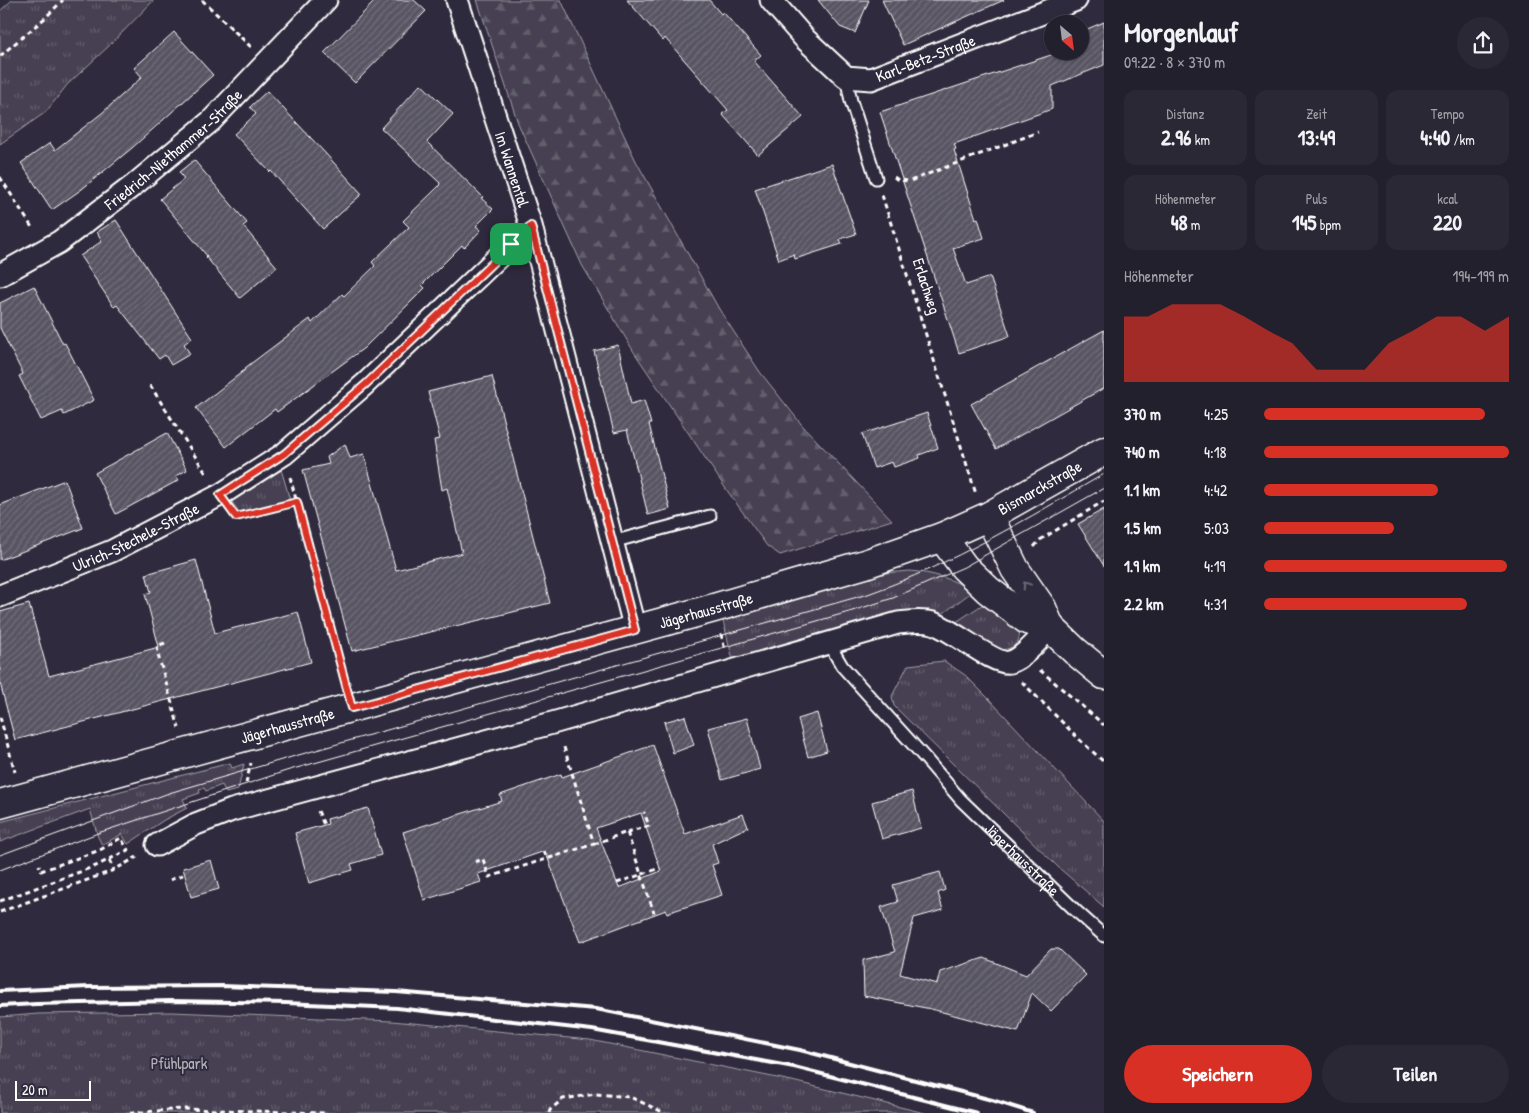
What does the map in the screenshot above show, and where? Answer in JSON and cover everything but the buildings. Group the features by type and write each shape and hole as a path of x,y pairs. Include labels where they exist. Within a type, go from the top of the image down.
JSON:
{"street":[{"name":"Friedrich-Niethammer-Straße","path":"0,275 59,242 134,185 211,121 326,0"},
{"name":"Im Wannental","path":"457,0 531,226 635,630"},
{"path":"771,0 804,39 846,77"},
{"name":"Karl-Betz-Straße","path":"846,77 871,79 1076,0"},
{"name":"Ulrich-Stechele-Straße","path":"0,596 112,551 220,495 284,454 366,384 531,226"},
{"name":"Bismarckstraße","path":"980,511 1104,451"},
{"path":"980,511 1042,608 1050,627 1104,676"},
{"name":"Jägerhausstraße","path":"11,801 635,630 865,564 942,538 980,511"},
{"path":"942,538 964,567 988,590 1027,620 1050,627"},
{"path":"157,845 196,824 232,810 556,722 898,623 930,622 951,631 1000,662 1017,659 1050,627"}],"lane":[{"path":"846,77 851,101 876,178"},
{"path":"612,542 710,516"},
{"name":"Jägerhausstraße","path":"831,642 842,666 962,800 1067,904 1104,936"}],"path":[{"path":"0,56 63,0"},
{"path":"202,0 267,63"},
{"path":"890,174 898,180 910,182 1038,132"},
{"path":"0,177 32,227"},
{"name":"Erlachweg","path":"876,178 980,511"},
{"path":"150,385 236,517 297,502"},
{"path":"284,454 352,708"},
{"path":"165,643 157,646 158,656 186,752"},
{"path":"1104,725 1017,659 1014,674 1081,742 1104,762"},
{"path":"0,718 11,801"},
{"path":"556,722 594,844"},
{"path":"231,740 237,762 252,757 242,795 254,792 257,804"},
{"path":"474,862 483,859 489,877 547,860 649,826 644,812"},
{"path":"627,832 654,913"},
{"path":"0,900 109,860 128,850 121,838 100,850 41,871 38,864"},
{"path":"0,912 114,870 157,845"},
{"path":"544,851 547,860"},
{"path":"109,860 114,870"},
{"path":"617,883 660,868"},
{"path":"170,880 185,874"},
{"path":"549,1113 562,1099 596,1094 630,1097 665,1113"},
{"path":"130,1113 183,1109 328,1113"}],"green space":[{"path":"12,0 154,0 67,85 46,112 0,144 0,11"},
{"path":"477,0 561,0 636,161 719,309 760,372 802,425 892,520 780,555 767,546 726,489 634,352 582,265 518,123"},
{"path":"279,462 290,500 240,513 229,498"},
{"path":"910,571 943,577 973,591 941,615 926,611 899,613 853,624 733,660 723,621 885,573"},
{"path":"988,601 1019,625 1019,639 1015,645 1007,649 1001,650 956,622"},
{"path":"944,661 965,675 988,698 1104,821 1104,907 1059,868 894,706 892,696 908,665"},
{"path":"230,763 232,768 244,764 238,790 226,793 222,785 206,791 204,788 199,789 200,793 183,799 187,808 164,820 128,844 122,834 102,845 90,809 0,842 0,822"},
{"name":"Pfühlpark","path":"172,1012 392,1021 590,1040 792,1081 925,1113 0,1113 0,1017 38,1014"}],"tram line":[{"path":"0,855 169,793 868,594 929,569 989,540 1104,474"},
{"path":"0,870 98,833 286,771 893,598 964,567 1104,488"}],"railway":[{"path":"0,991 89,987 222,986 396,992 596,1009 800,1050 992,1100 1033,1113"},
{"path":"0,1006 171,1001 286,1003 397,1008 592,1030 794,1067 977,1113"}],"route":[{"path":"531,226 635,630 352,708 297,502 236,517 220,495 284,454 366,384 511,244 531,226"}]}
